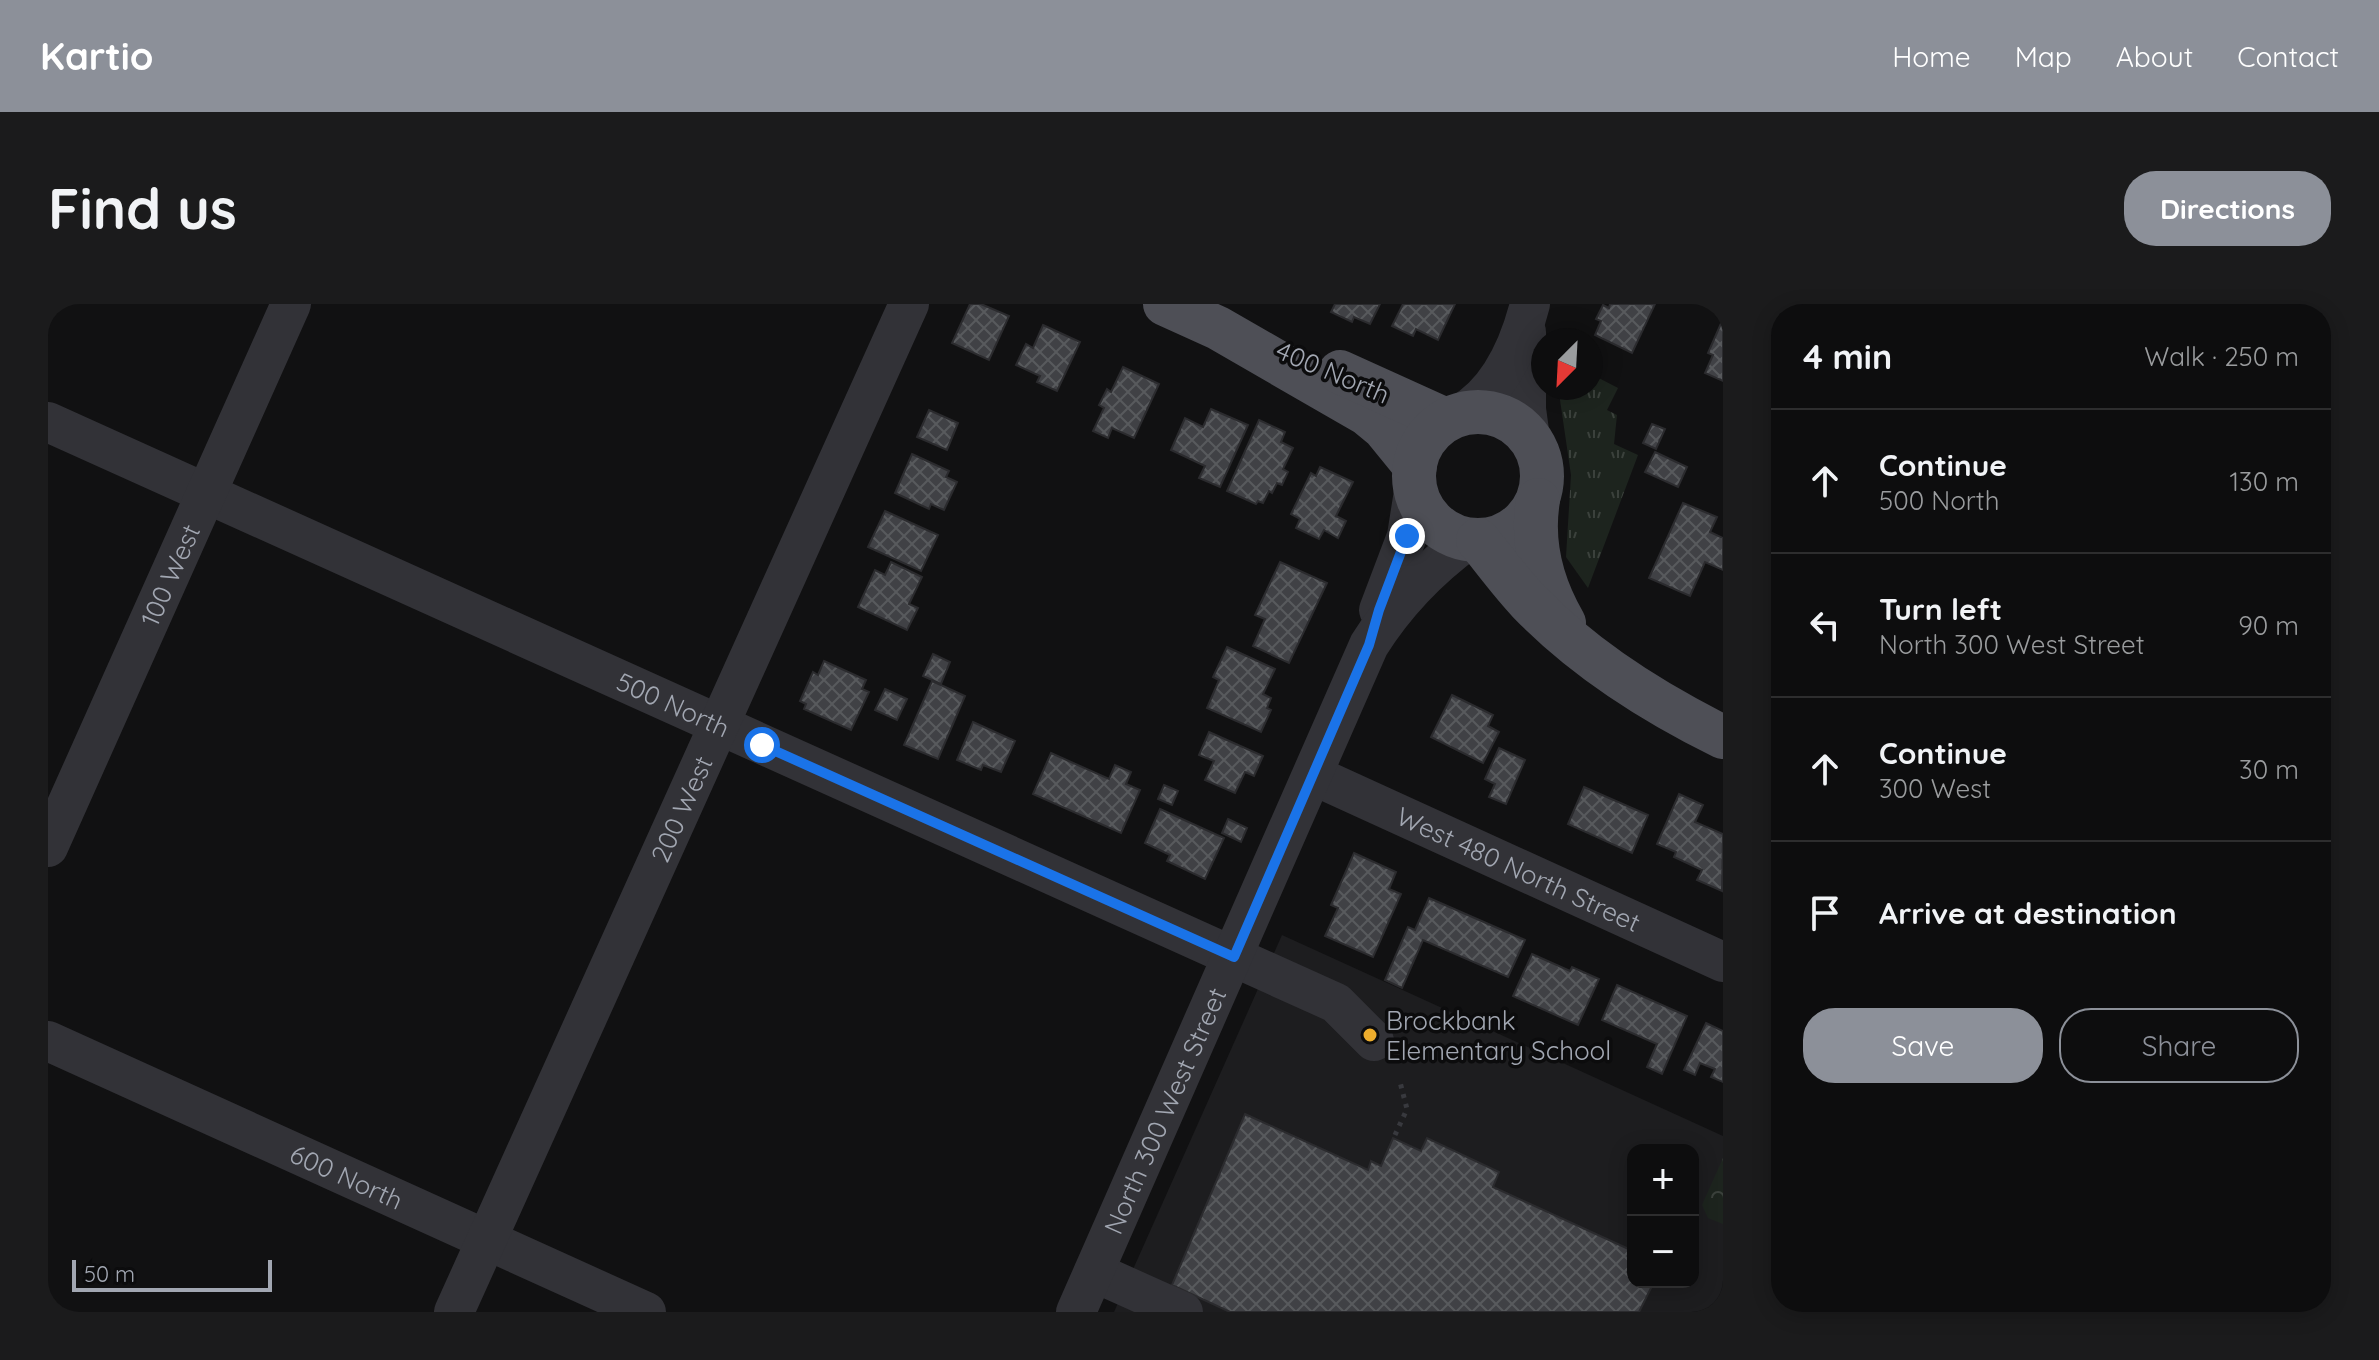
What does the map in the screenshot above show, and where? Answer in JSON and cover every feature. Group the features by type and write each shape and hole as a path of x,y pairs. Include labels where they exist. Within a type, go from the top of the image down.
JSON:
{"main road":[{"name":"400 North","path":"1165,304 1218,328 1325,365 1453,418"},
{"name":"400 North","path":"1218,328 1367,414 1384,428 1415,476"},
{"path":"1538,500 1532,511 1503,535 1474,540 1449,533 1432,520 1420,503 1415,476 1418,455 1429,435 1453,418 1485,412 1498,415 1521,428 1530,438 1540,457 1543,479 1535,531 1541,570 1556,610 1581,648"},
{"path":"1474,540 1531,604 1581,648 1648,694 1723,737"}],"street":[{"name":"100 West","path":"48,847 291,304"},
{"name":"200 West","path":"454,1312 909,304"},
{"path":"1453,418 1473,407 1491,389 1506,366 1527,314"},
{"path":"1527,314 1526,409 1530,438"},
{"name":"500 North","path":"48,422 1336,1003 1374,1041"},
{"path":"1369,645 1407,536 1415,476"},
{"path":"1369,645 1415,584 1440,560 1474,540"},
{"name":"North 300 West Street","path":"1076,1312 1369,645"},
{"name":"West 480 North Street","path":"1313,775 1723,962"},
{"name":"600 North","path":"48,1041 646,1312"},
{"path":"1094,1272 1183,1312"}],"path":[{"path":"1395,1135 1407,1109 1400,1082"}],"shaded area":[{"name":"Brockbank Elementary School","path":"1282,935 1723,1136 1723,1312 1114,1312"}],"green space":[{"path":"1603,380 1618,388 1607,410 1617,415 1614,444 1638,455 1588,588 1566,557 1571,475 1560,400 1603,400"},
{"path":"1723,1158 1723,1224 1708,1218 1702,1205"}],"building":[{"path":"970,304 981,304 1009,316 989,360 952,343"},
{"path":"1335,304 1380,304 1370,324 1354,317 1352,322 1331,312"},
{"path":"1403,304 1455,304 1438,340 1416,329 1413,336 1392,326"},
{"path":"1610,304 1655,304 1632,353 1603,339 1603,328 1598,328 1601,321 1596,319 1603,305 1609,308"},
{"path":"1723,319 1723,381 1705,373 1713,355 1708,353"},
{"path":"1043,325 1080,342 1057,391 1037,382 1040,376 1016,365 1026,344 1033,348"},
{"path":"1123,367 1159,384 1134,438 1112,428 1108,438 1093,431 1104,408 1099,405 1107,389 1111,392"},
{"path":"1211,409 1248,425 1220,487 1199,478 1205,466 1171,450 1185,418 1203,427"},
{"path":"929,410 958,423 947,450 917,437"},
{"path":"1259,420 1285,432 1281,442 1293,448 1283,469 1288,472 1282,485 1277,483 1263,503 1258,501 1256,504 1227,491"},
{"path":"1652,424 1665,429 1656,449 1643,443"},
{"path":"1655,452 1687,467 1678,487 1645,472"},
{"path":"912,454 949,471 946,477 957,482 944,510 931,504 929,509 895,493"},
{"path":"1320,467 1353,482 1336,516 1346,521 1338,538 1324,530 1319,539 1296,528 1300,519 1291,514 1311,473 1316,476"},
{"path":"1683,503 1717,517 1710,532 1723,538 1723,570 1705,562 1690,596 1649,578"},
{"path":"885,511 938,535 921,571 868,547"},
{"path":"891,562 922,577 909,604 918,608 907,630 858,607 875,570 885,575"},
{"path":"1280,562 1327,583 1289,663 1253,646 1265,619 1255,615"},
{"path":"1227,647 1275,669 1263,694 1271,698 1267,708 1271,710 1261,732 1207,708 1219,680 1213,677"},
{"path":"933,654 950,662 941,684 923,676"},
{"path":"824,661 866,680 862,689 869,692 851,730 804,709 806,704 800,701 813,672 818,675"},
{"path":"932,681 965,696 938,759 904,745"},
{"path":"885,689 907,699 897,720 875,710"},
{"path":"1452,695 1493,715 1488,726 1499,732 1483,763 1431,737"},
{"path":"973,722 1015,741 1001,772 983,765 981,770 957,760"},
{"path":"1209,732 1263,756 1254,776 1245,772 1235,793 1205,780 1214,761 1199,755"},
{"path":"1499,748 1525,760 1506,804 1489,797 1495,784 1485,779"},
{"path":"1051,753 1109,779 1115,765 1131,772 1126,784 1140,790 1121,833 1033,794"},
{"path":"1164,785 1178,791 1172,805 1158,799"},
{"path":"1584,787 1648,815 1632,853 1568,824"},
{"path":"1679,794 1703,805 1695,822 1723,834 1722,891 1697,880 1702,870 1674,857 1676,852 1657,844"},
{"path":"1160,809 1224,838 1205,879 1167,861 1170,855 1145,843"},
{"path":"1228,819 1247,828 1241,842 1222,833"},
{"path":"1354,853 1396,872 1389,889 1401,894 1373,957 1325,936 1338,908 1331,905"},
{"path":"1429,898 1525,940 1508,977 1423,940 1402,988 1385,980 1408,927 1415,930"},
{"path":"1532,954 1570,971 1572,967 1599,979 1578,1025 1513,996"},
{"path":"1617,985 1687,1016 1662,1074 1647,1067 1657,1044 1602,1020"},
{"path":"1706,1023 1723,1031 1723,1082 1711,1077 1715,1069 1700,1063 1695,1075 1684,1070"},
{"name":"Brockbank Elementary School","path":"1245,1114 1368,1170 1371,1161 1381,1166 1393,1138 1421,1151 1427,1138 1499,1172 1493,1187 1627,1248 1627,1288 1651,1288 1639,1312 1230,1312 1172,1285"}],"place":[{"name":"Brockbank Elementary School","path":"1370,1035"}],"route":[{"path":"762,745 1234,957 1369,645 1407,536"}]}
